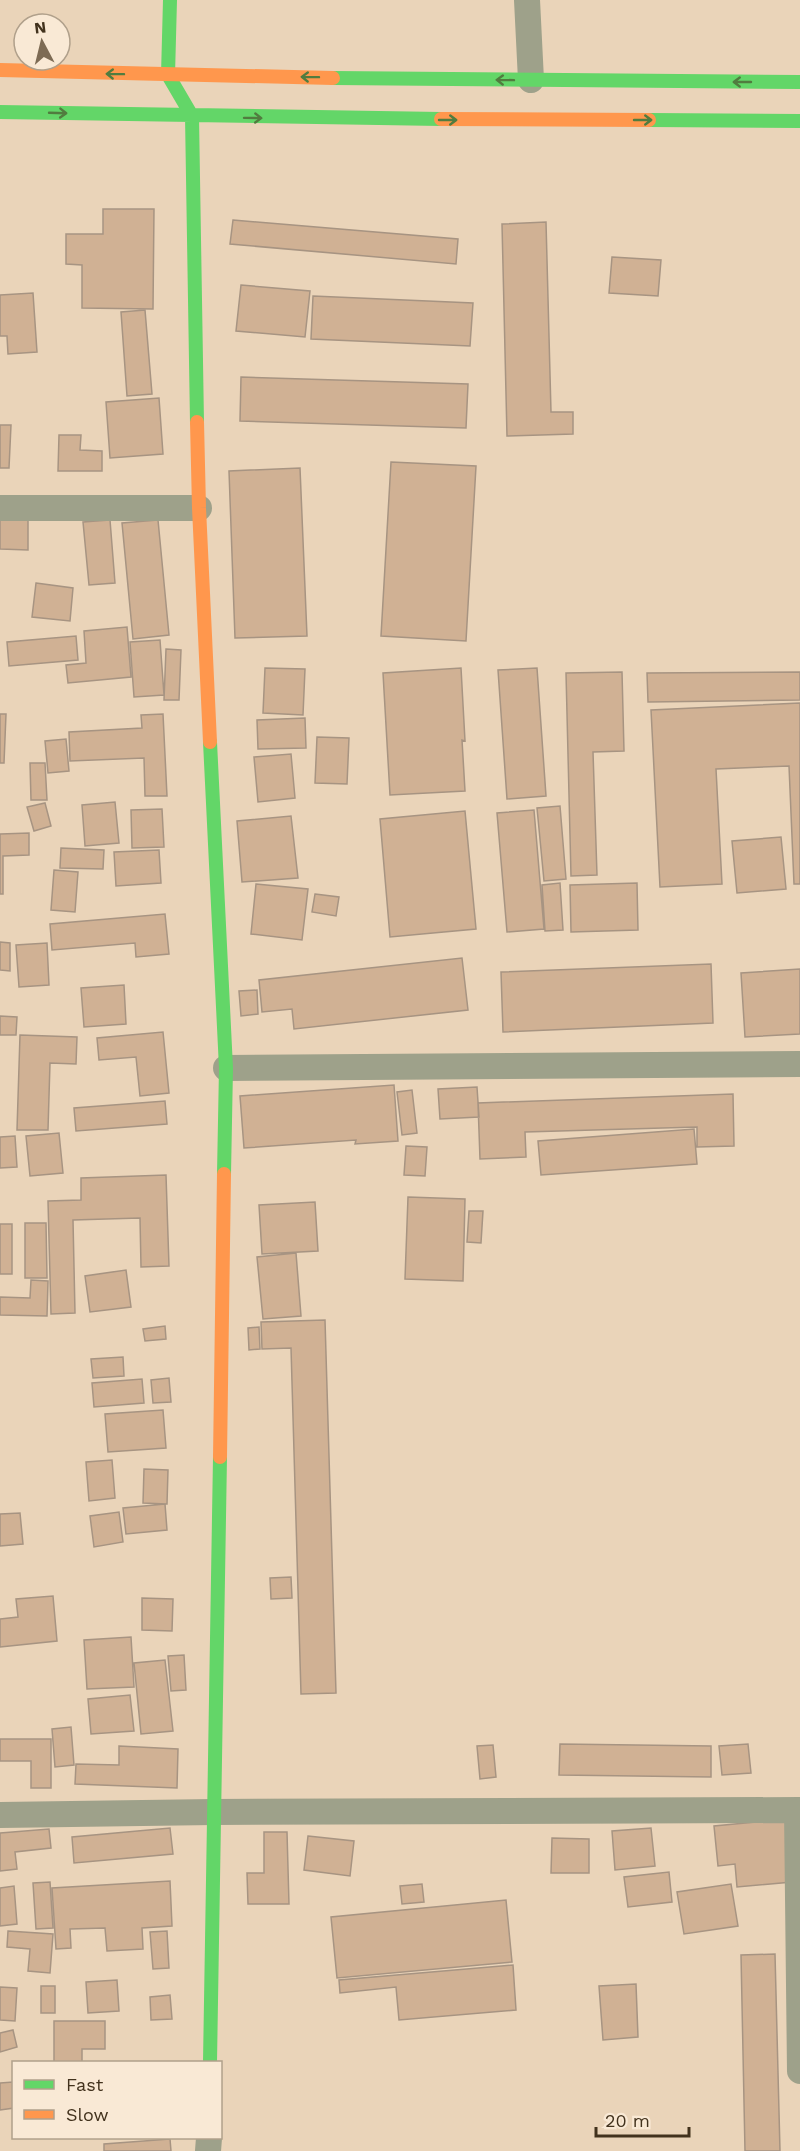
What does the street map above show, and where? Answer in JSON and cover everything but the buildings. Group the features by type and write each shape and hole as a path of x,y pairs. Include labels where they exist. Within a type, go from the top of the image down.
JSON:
{"street":[{"path":"170,0 168,75 192,116 199,508 226,1068 210,2061"},
{"path":"527,0 531,80"},
{"path":"0,70 168,75 800,82"},
{"path":"0,112 331,119 800,121"},
{"path":"0,508 199,508"},
{"path":"226,1068 800,1064"},
{"path":"0,1815 799,1810 800,2070"}],"traffic: fast":[{"path":"170,0 168,75 192,116 197,422"},
{"path":"333,78 800,82"},
{"path":"0,112 441,119"},
{"path":"649,120 800,121"},
{"path":"210,742 226,1068 224,1174"},
{"path":"210,2061 220,1457"}],"traffic: slow":[{"path":"0,70 333,78"},
{"path":"441,119 649,120"},
{"path":"197,422 210,742"},
{"path":"220,1457 224,1174"}]}
